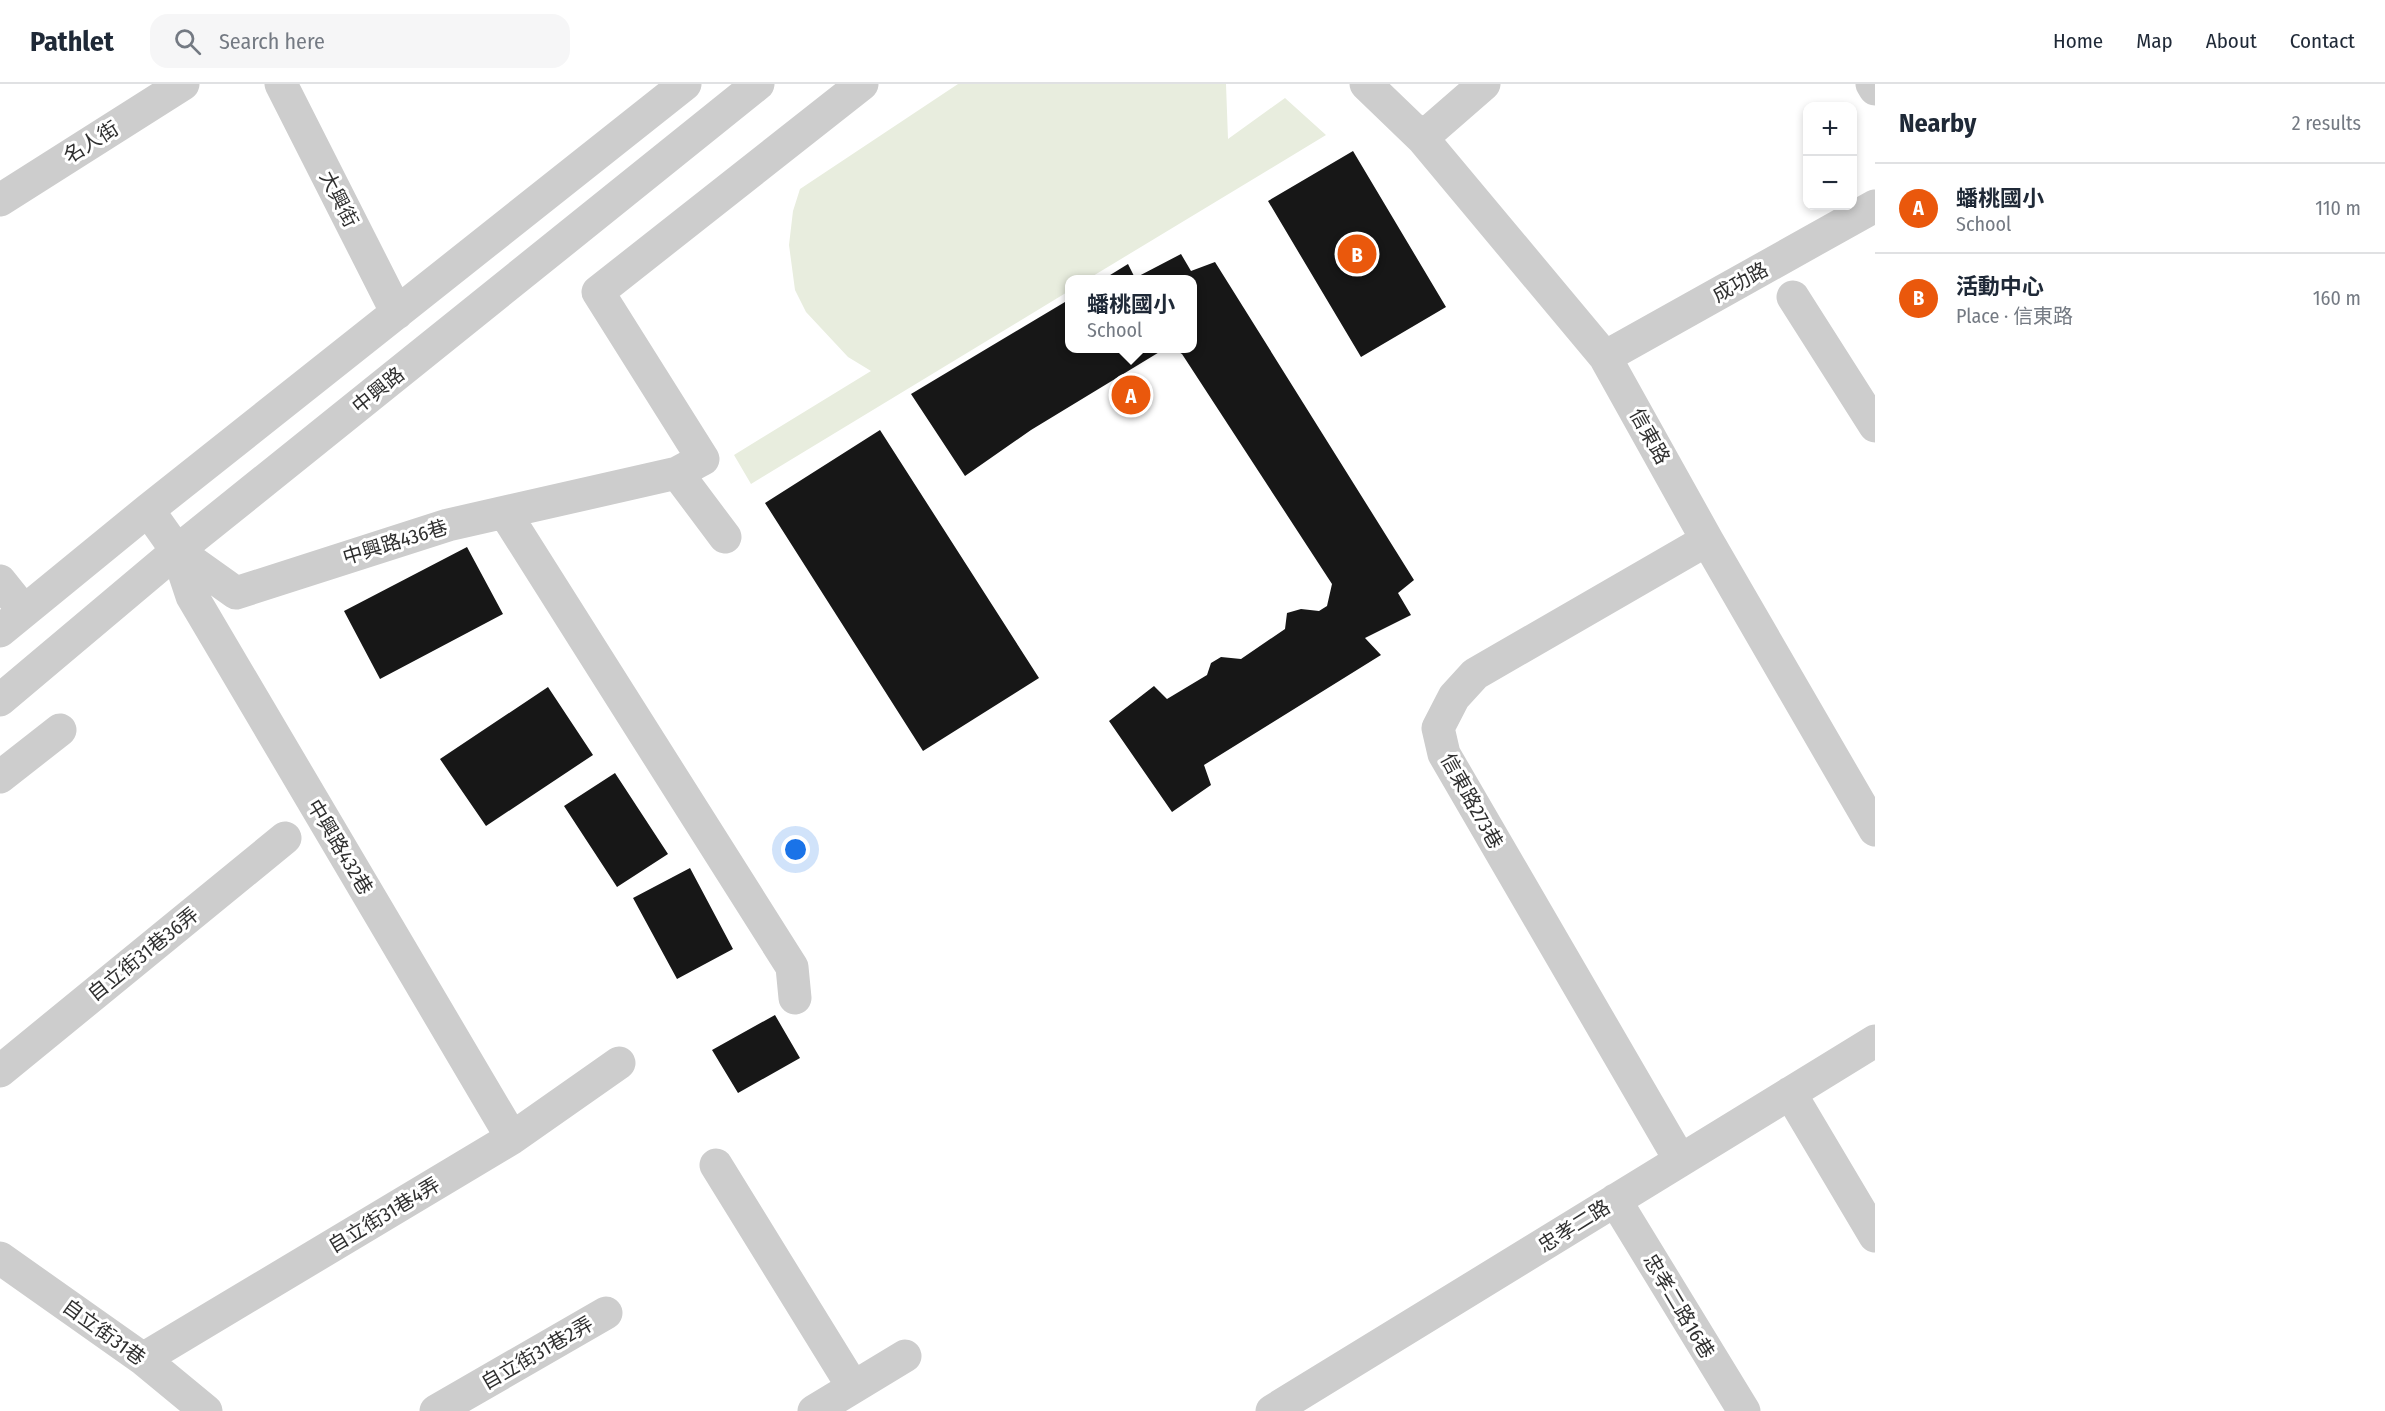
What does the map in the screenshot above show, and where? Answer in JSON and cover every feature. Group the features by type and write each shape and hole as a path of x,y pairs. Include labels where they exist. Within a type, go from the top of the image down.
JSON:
{"street":[{"name":"名人街","path":"0,200 183,84"},
{"name":"大興街","path":"281,84 397,313"},
{"path":"0,581 12,621 148,510 685,84"},
{"name":"中興路","path":"0,700 177,551 758,84"},
{"name":"中興路436巷","path":"148,510 177,551 236,592 448,525 677,473 703,459 598,292 862,84"},
{"name":"信東路","path":"1366,84 1422,138 1605,357 1707,540 1875,830"},
{"path":"1422,138 1484,84"},
{"path":"1872,84 1875,89"},
{"name":"成功路","path":"1605,357 1875,206"},
{"path":"1793,297 1875,426"},
{"path":"677,473 725,537"},
{"path":"505,513 792,968 795,998"},
{"name":"信東路273巷","path":"1680,1160 1444,754 1438,728 1454,698 1475,674 1707,540"},
{"name":"中興路432巷","path":"177,551 192,596 512,1138"},
{"path":"0,777 60,730"},
{"name":"自立街31巷36弄","path":"0,1071 285,838"},
{"name":"忠孝二路","path":"1272,1411 1875,1041"},
{"name":"自立街31巷4弄","path":"143,1359 512,1138 619,1063"},
{"path":"1790,1093 1875,1236"},
{"path":"716,1165 853,1387"},
{"name":"忠孝二路16巷","path":"1615,1200 1744,1411"},
{"name":"自立街31巷","path":"0,1258 143,1359 206,1411"},
{"name":"自立街31巷2弄","path":"436,1411 606,1313"},
{"path":"814,1411 905,1356"}],"shaded area":[{"path":"958,84 1226,84 1228,139 1285,98 1326,135 1095,275 1065,275 1065,293 751,484 734,455 871,371 848,357 806,312 795,290 789,245 793,211 800,189"}],"building":[{"path":"1353,151 1446,307 1361,357 1268,201"},
{"path":"1181,254 1191,271 1215,262 1414,580 1398,593 1411,615 1365,638 1381,655 1204,765 1211,785 1172,812 1109,721 1154,686 1167,699 1207,675 1211,663 1221,657 1241,659 1285,629 1287,613 1301,609 1319,611 1327,606 1332,584 1180,353 1197,353 1197,275 1141,275"},
{"path":"1128,264 1134,275 1110,275"},
{"path":"1065,302 1065,353 1158,353 1031,430 965,476 911,394"},
{"path":"880,430 1039,678 923,751 765,503"},
{"path":"467,547 503,614 380,679 344,611"},
{"path":"548,687 593,755 486,826 440,759"},
{"path":"615,773 668,854 617,887 564,806"},
{"path":"690,868 733,949 677,979 633,898"},
{"path":"775,1015 800,1058 738,1093 712,1050"}],"place":[{"name":"活動中心","path":"1357,254"},
{"name":"蟠桃國小","path":"1131,395"}]}
